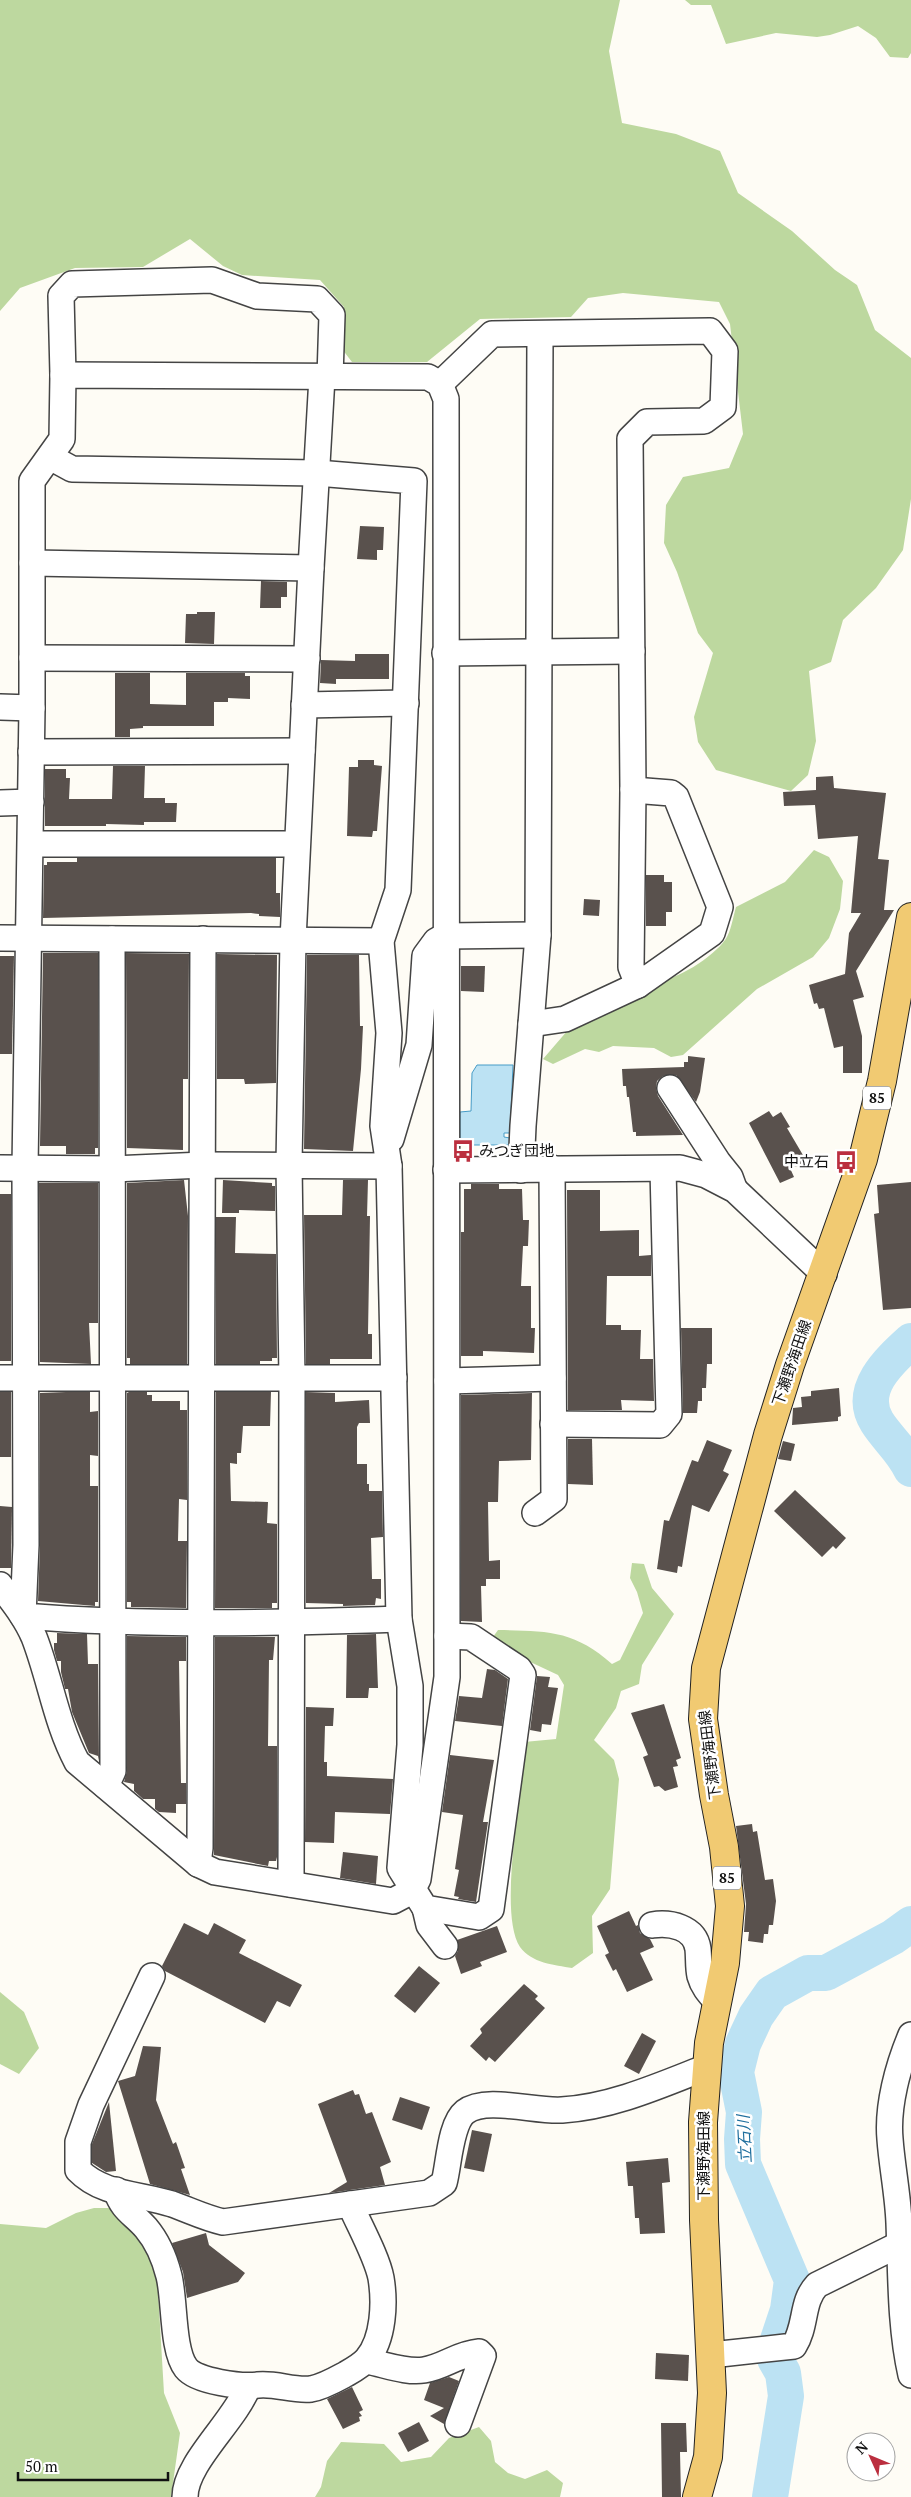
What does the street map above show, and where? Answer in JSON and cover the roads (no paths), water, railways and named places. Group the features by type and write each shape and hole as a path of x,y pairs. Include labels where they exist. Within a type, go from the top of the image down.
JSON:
{"main road":[{"name":"下瀬野海田線","path":"698,2497 708,2457 711,2355 704,2220 703,2122 707,2067 725,1963 730,1906 724,1846 714,1795 703,1719 706,1668 768,1434 790,1365 824,1274 863,1159 882,1080 911,917"}],"street":[{"path":"23,1616 26,1545 25,1168 30,938 32,481 62,439 61,296 72,284 212,280 257,296 317,299 332,316 317,473 296,844 289,1164 292,1379 291,1884"},
{"path":"440,384 492,334 710,331 725,350 724,407 704,421 647,422 630,439 633,790 631,967 638,985"},
{"path":"522,1170 538,935 537,652 540,334"},
{"path":"63,375 428,378 440,384 446,399 447,1677 418,1880 418,1900"},
{"path":"50,457 72,469 317,473 414,481 398,890 381,941 389,1033 383,1126 388,1157 399,1619 410,1686 410,1745 400,1868 418,1900 429,1925 446,1946"},
{"path":"32,563 311,568"},
{"path":"445,653 632,651"},
{"path":"32,658 307,659"},
{"path":"304,705 406,703"},
{"path":"0,707 32,708"},
{"path":"31,752 302,750"},
{"path":"531,1024 565,1019 638,985 712,933 720,907 676,797 671,793 633,790"},
{"path":"0,804 31,802"},
{"path":"30,844 296,844"},
{"path":"388,1157 419,1045 426,956 436,941 445,936 538,935"},
{"path":"0,938 381,941"},
{"path":"106,1786 113,1771 114,1169 112,939"},
{"path":"198,1864 202,1622 203,939"},
{"path":"670,1088 718,1162 730,1177 735,1190"},
{"path":"0,1168 114,1169 202,1164 289,1164 388,1157"},
{"path":"535,1512 554,1499 552,1168"},
{"path":"446,1170 680,1168 706,1175 735,1190 824,1274"},
{"path":"553,1424 660,1425 669,1414 663,1169"},
{"path":"0,1378 394,1378"},
{"path":"447,1381 553,1378"},
{"path":"0,1585 23,1616 34,1638 67,1744 77,1762 198,1864 215,1872 393,1900 418,1900 479,1917 491,1909 523,1675 518,1668 471,1637 447,1636"},
{"path":"23,1616 202,1622 399,1619"},
{"path":"652,1925 662,1923 676,1926 686,1930 694,1937 698,1947 700,1976 705,1988 717,2002"},
{"path":"152,1976 91,2105 78,2142 78,2170 88,2180 116,2190 172,2204 206,2218 223,2222 429,2193 444,2183 454,2130 464,2112 481,2104 561,2110 581,2108 612,2102 707,2067"},
{"path":"911,2035 904,2051 893,2099 890,2137 900,2244 902,2298 911,2375"},
{"path":"116,2190 121,2204 146,2228 159,2248 169,2275 177,2347 186,2369 197,2376 248,2387 277,2385 293,2389 312,2389 333,2381 366,2360 377,2339 381,2322 380,2277 350,2204"},
{"path":"711,2355 794,2346 801,2335 809,2294 817,2285 900,2244"},
{"path":"366,2360 411,2370 424,2370 454,2357 479,2352 482,2356 458,2424"},
{"path":"185,2497 185,2489 196,2464 232,2417 243,2400 248,2387"}],"water":[{"path":"477,1065 513,1065 510,1133 504,1133 504,1137 510,1138 511,1145 466,1145 460,1138 460,1112 471,1111 472,1073"}],"waterway":[{"name":"立石川","path":"911,1341 885,1367 878,1377 871,1399 872,1410 877,1422 904,1456 911,1469"},
{"name":"立石川","path":"770,2497 786,2396 783,2373 775,2359 778,2340 788,2310 792,2280 743,2164 744,2112 736,2072 743,2044 756,2016 772,1993 808,1973 826,1973 893,1937 911,1924"}],"place":[{"name":"みつぎ団地","path":"463,1151"},
{"name":"中立石","path":"846,1162"}]}
